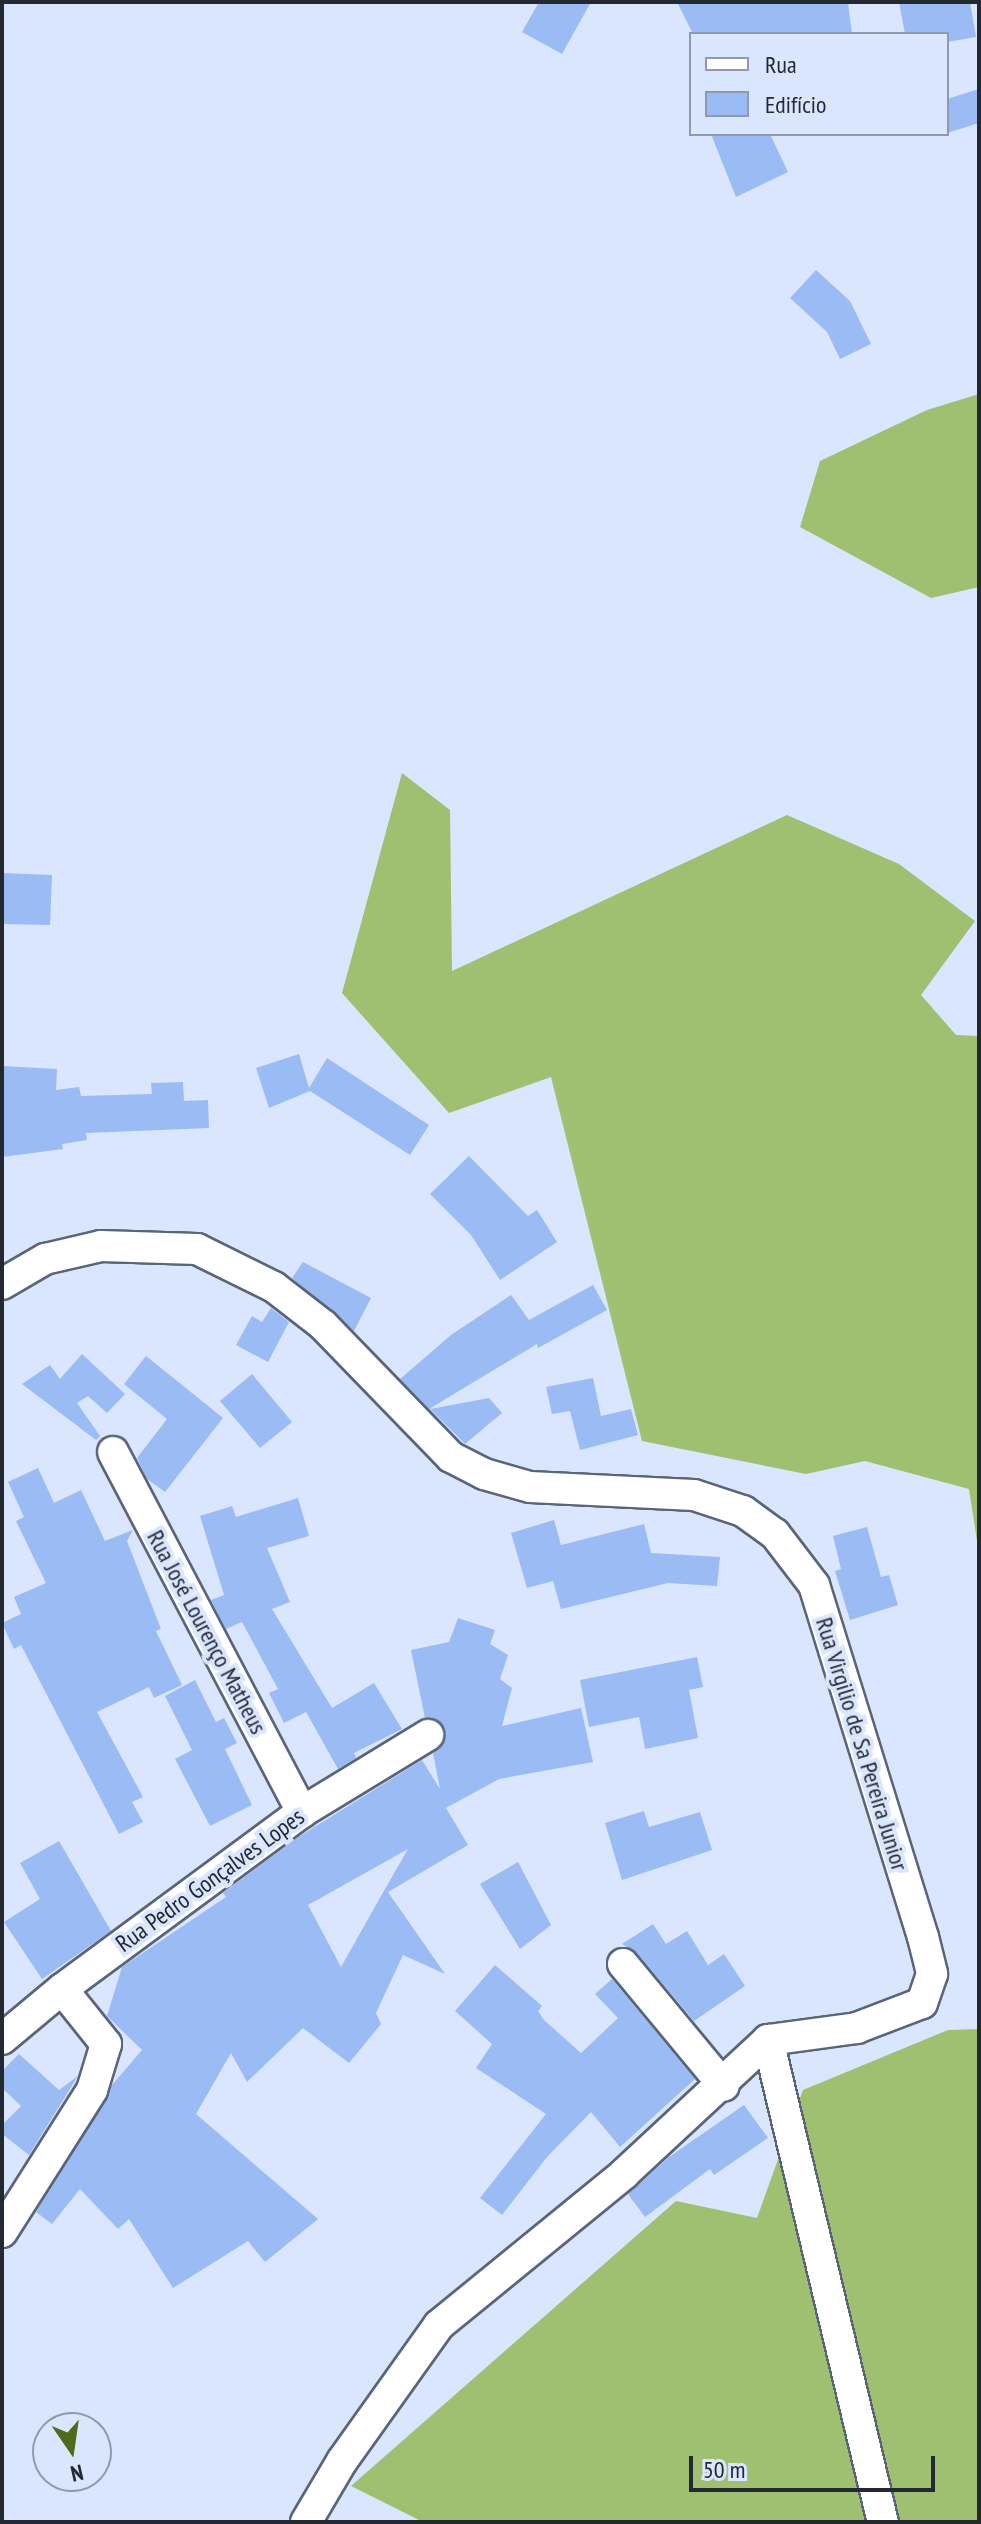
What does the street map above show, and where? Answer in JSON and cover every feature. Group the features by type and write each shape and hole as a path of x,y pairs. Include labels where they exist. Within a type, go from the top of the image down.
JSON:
{"street":[{"name":"Rua Virgilio de Sa Pereira Junior","path":"2,1284 45,1259 101,1246 197,1249 274,1287 323,1325 451,1457 484,1474 530,1487 694,1495 743,1511 775,1534 814,1585 932,1974 928,1993 906,2013 857,2028 768,2040"},
{"name":"Rua José Lourenço Matheus","path":"113,1452 302,1812"},
{"name":"Rua Pedro Gonçalves Lopes","path":"2,2039 62,1989 302,1812 428,1735"},
{"path":"623,1964 724,2086"},
{"path":"2,2232 92,2090 106,2044 62,1989"},
{"path":"306,2522 342,2461 439,2325 724,2086 768,2040"},
{"path":"768,2040 883,2522"}],"green space":[{"path":"979,394 979,587 931,598 800,527 820,461 927,410"},
{"path":"402,773 450,810 452,971 787,815 899,864 975,921 921,995 956,1035 979,1036 979,1554 969,1489 865,1461 806,1474 642,1441 551,1077 449,1113 342,993"},
{"path":"979,2029 979,2522 423,2522 351,2486 676,2201 757,2218 803,2090 948,2030"}],"building":[{"path":"539,2 591,2 562,54 522,32"},
{"path":"677,2 848,2 852,32 692,32"},
{"path":"899,2 970,2 976,37 949,42 949,32 905,32"},
{"path":"979,89 979,123 949,132 949,98"},
{"path":"712,136 771,136 788,172 736,197"},
{"path":"816,270 850,301 871,344 840,359 827,332 790,298"},
{"path":"2,873 52,875 50,925 2,924"},
{"path":"299,1054 309,1088 327,1058 429,1125 410,1155 310,1091 269,1108 256,1068"},
{"path":"2,1066 57,1069 56,1090 79,1087 81,1096 152,1094 151,1083 183,1082 184,1101 208,1100 209,1128 86,1133 87,1140 62,1144 63,1149 2,1157"},
{"path":"469,1156 528,1216 537,1210 557,1242 500,1280 471,1235 430,1194"},
{"path":"303,1262 371,1298 354,1331 292,1278"},
{"path":"593,1285 607,1310 538,1348 537,1344 429,1409 400,1379 451,1335 511,1295 529,1320"},
{"path":"271,1308 289,1322 268,1362 236,1345 252,1316 262,1322"},
{"path":"82,1354 125,1394 107,1413 88,1396 77,1403 100,1436 96,1440 22,1384 50,1365 60,1379"},
{"path":"146,1356 223,1418 165,1492 147,1479 137,1458 167,1419 124,1384"},
{"path":"252,1374 292,1422 260,1448 220,1401"},
{"path":"593,1378 601,1416 631,1409 638,1435 580,1450 570,1411 552,1414 546,1387"},
{"path":"489,1398 502,1413 465,1444 430,1409"},
{"path":"38,1468 54,1503 81,1490 105,1541 133,1530 127,1541 161,1629 156,1631 182,1685 154,1698 149,1687 97,1712 143,1797 132,1802 143,1822 119,1834 21,1645 14,1649 2,1623 21,1614 14,1597 46,1583 16,1521 24,1517 8,1482"},
{"path":"298,1498 309,1536 267,1548 290,1602 272,1609 332,1708 374,1683 402,1729 354,1753 356,1758 338,1769 306,1712 284,1723 269,1693 278,1689 242,1622 226,1629 211,1600 224,1595 200,1516 232,1506 236,1517"},
{"path":"554,1520 561,1545 644,1524 651,1553 720,1557 717,1586 668,1583 561,1609 553,1581 527,1588 511,1533"},
{"path":"867,1527 881,1577 889,1575 898,1605 850,1620 835,1571 841,1569 833,1536"},
{"path":"458,1618 495,1630 490,1644 508,1655 500,1679 512,1688 502,1726 581,1708 593,1762 499,1779 446,1808 468,1845 388,1892 445,1974 403,1955 376,2013 381,2024 349,2063 303,2028 247,2082 231,2053 196,2114 318,2219 265,2262 248,2241 173,2288 129,2219 118,2229 80,2189 52,2224 36,2212 112,2085 142,2050 107,2016 122,1967 226,1897 223,1893 300,1836 422,1760 440,1789 433,1753 446,1734 437,1720 425,1718 411,1650 449,1642","holes":["408,1849 341,1967 308,1905"]},
{"path":"697,1657 703,1687 689,1690 698,1738 645,1749 639,1717 589,1727 580,1680"},
{"path":"195,1680 216,1722 224,1718 237,1743 225,1749 252,1805 210,1826 175,1759 192,1750 165,1696"},
{"path":"644,1811 649,1827 700,1812 712,1850 622,1880 605,1823"},
{"path":"59,1841 111,1931 42,1979 4,1922 40,1899 20,1863"},
{"path":"518,1862 551,1925 520,1949 480,1884"},
{"path":"653,1924 666,1944 687,1931 708,1965 724,1954 745,1986 694,2021 637,1953 622,1944"},
{"path":"495,1965 542,2006 538,2011 544,2020 581,2053 618,2018 595,1994 612,1979 695,2079 620,2147 591,2112 547,2157 502,2215 480,2198 546,2114 476,2068 492,2044 455,2011"},
{"path":"19,2054 59,2090 78,2076 29,2155 2,2134 2,2125 21,2106 2,2088 2,2071"},
{"path":"744,2105 768,2138 714,2175 710,2169 645,2217 628,2194 669,2157"}]}
